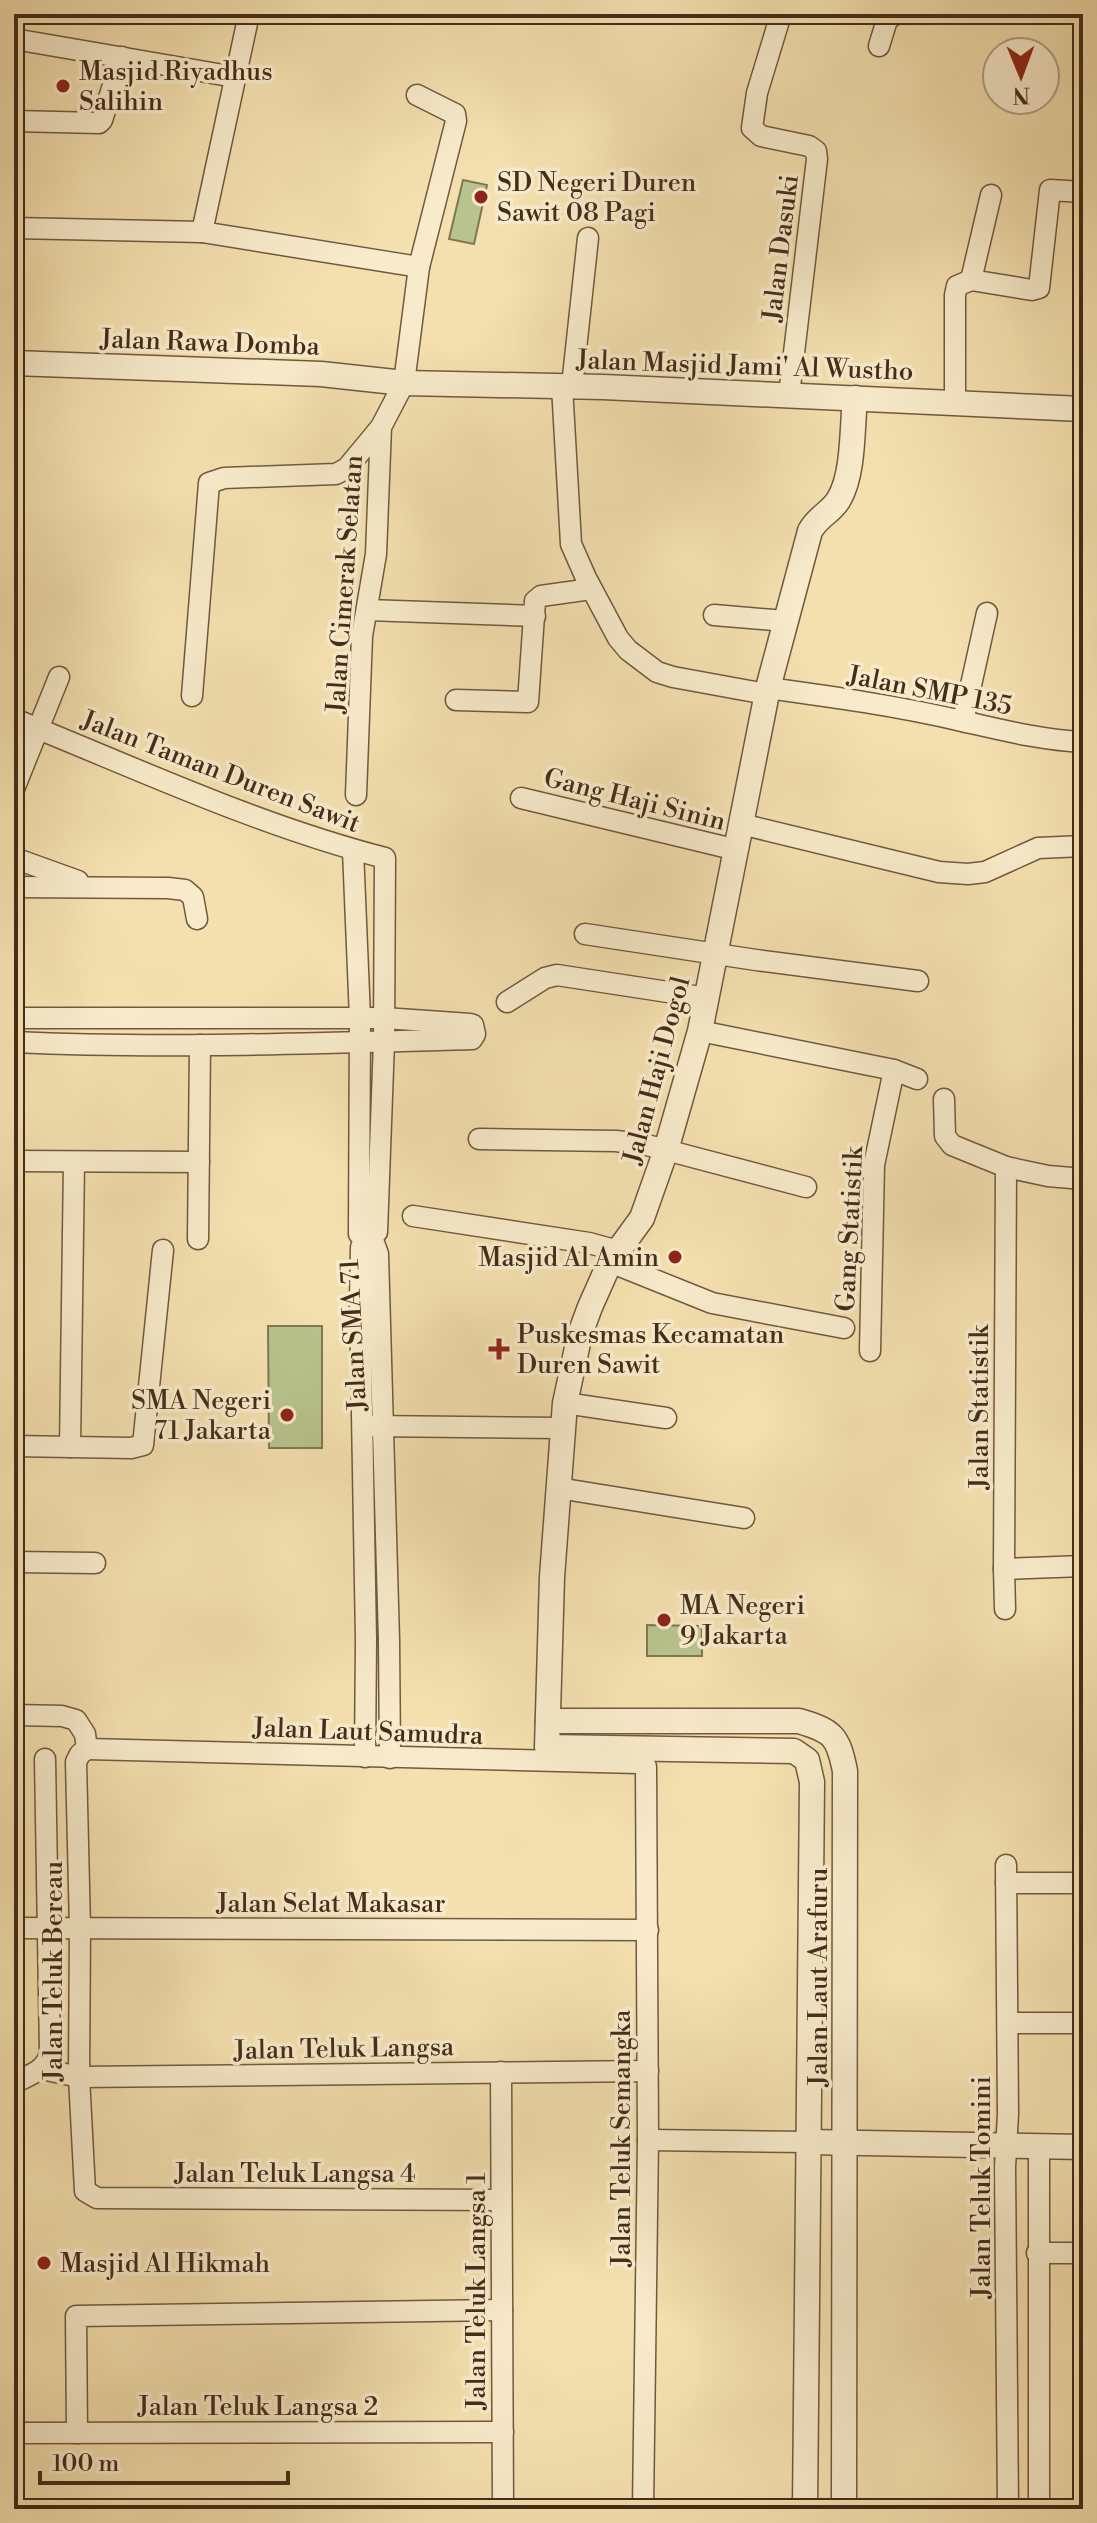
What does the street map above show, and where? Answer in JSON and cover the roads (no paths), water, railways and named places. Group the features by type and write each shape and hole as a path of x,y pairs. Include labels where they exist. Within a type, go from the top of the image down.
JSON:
{"street":[{"path":"202,232 249,14"},
{"name":"Jalan Dasuki","path":"781,14 757,93 752,128 761,136 809,146 816,151 817,159 789,395"},
{"path":"879,46 887,20 895,14"},
{"path":"14,39 235,77"},
{"path":"14,121 99,123 122,57"},
{"path":"404,383 419,267 456,121 455,114 417,95"},
{"path":"955,402 957,286 971,280 1032,290 1039,288 1050,190 1083,192"},
{"path":"971,280 991,195"},
{"path":"14,228 202,232 419,267"},
{"name":"Jalan SMP 135","path":"588,238 567,386 571,544 618,638 646,665 673,677 851,699 1003,732 1083,742"},
{"name":"Jalan Rawa Domba","path":"14,363 321,374 404,383"},
{"name":"Jalan Masjid Jami' Al Wustho","path":"404,383 567,386 1083,409"},
{"name":"Jalan Cimerak Selatan","path":"356,795 362,636 376,554 381,427 404,383"},
{"name":"Jalan Haji Dogol","path":"547,1754 552,1577 562,1428 580,1334 599,1282 642,1218 666,1150 700,1031 767,691 810,531 817,519 836,504 847,481 855,398"},
{"path":"192,696 209,483 224,478 336,474 347,468 381,427"},
{"path":"456,700 528,702 535,601 541,596 591,589"},
{"path":"367,610 535,616"},
{"path":"963,721 987,613"},
{"path":"714,615 785,621"},
{"name":"Jalan Taman Duren Sawit","path":"14,789 59,677"},
{"name":"Jalan Taman Duren Sawit","path":"14,719 199,796 353,850 385,858"},
{"name":"Gang Haji Sinin","path":"521,798 737,850"},
{"path":"741,824 939,872 968,874 985,872 1038,848 1083,846"},
{"name":"Jalan SMA 71","path":"353,850 368,1233 384,1041 385,858"},
{"path":"14,858 93,886"},
{"path":"14,887 185,890 196,903 197,919"},
{"path":"585,934 918,981"},
{"path":"507,1002 545,978 557,975 707,998"},
{"path":"14,1018 384,1018 470,1024 475,1034 472,1039 200,1045 14,1042"},
{"path":"700,1031 894,1070 917,1079"},
{"path":"198,1239 200,1045"},
{"name":"Gang Statistik","path":"870,1351 874,1165 894,1070"},
{"path":"944,1099 947,1142 1006,1167 1048,1176 1083,1179"},
{"path":"479,1139 616,1141 666,1150 806,1187"},
{"path":"14,1161 199,1162"},
{"path":"70,1447 74,1162"},
{"name":"Jalan Statistik","path":"1005,1609 1006,1167"},
{"path":"413,1216 576,1241 712,1303 844,1328"},
{"name":"Jalan SMA 71","path":"365,1757 366,1640 373,1426 378,1254 374,1243 366,1241 361,1247 360,1259 373,1426 389,1640 390,1758"},
{"path":"14,1446 131,1448 143,1445 163,1250"},
{"path":"565,1403 666,1418"},
{"path":"373,1426 562,1428"},
{"path":"558,1488 744,1518"},
{"path":"14,1562 95,1563"},
{"path":"1004,1569 1083,1566"},
{"path":"366,1640 389,1640"},
{"path":"14,1715 62,1716 76,1720 85,1734 87,1749"},
{"name":"Jalan Laut Arafuru","path":"548,1721 799,1721 816,1726 835,1738 845,1771 844,2509"},
{"name":"Jalan Laut Samudra","path":"87,1749 390,1758 547,1754 638,1763 646,1767"},
{"name":"Jalan Teluk Bereau","path":"87,1749 76,1762 80,1927 79,2077 83,2183 89,2195"},
{"name":"Jalan Laut Arafuru","path":"547,1754 794,1751 807,1760 812,1782 805,2509"},
{"path":"25,2074 48,2062 50,2053 45,1759"},
{"name":"Jalan Teluk Semangka","path":"643,2509 648,2140 646,1767"},
{"name":"Jalan Teluk Tomini","path":"1008,2509 1006,1874 1083,1883"},
{"name":"Jalan Selat Makasar","path":"14,1928 648,1930"},
{"path":"1008,2023 1083,2023"},
{"name":"Jalan Teluk Langsa","path":"25,2074 79,2077 648,2071"},
{"name":"Jalan Teluk Langsa 1","path":"501,2072 503,2509"},
{"path":"648,2140 1083,2147"},
{"path":"1039,2147 1039,2509"},
{"name":"Jalan Teluk Langsa 4","path":"89,2195 113,2198 501,2200"},
{"path":"1037,2253 1083,2253"},
{"path":"77,2433 76,2316 502,2310"},
{"name":"Jalan Teluk Langsa 2","path":"14,2433 503,2432"}],"place":[{"name":"Masjid Riyadhus Salihin","path":"63,86"},
{"name":"SD Negeri Duren Sawit 08 Pagi","path":"481,197"},
{"name":"Masjid Al Amin","path":"675,1257"},
{"name":"Puskesmas Kecamatan Duren Sawit","path":"499,1349"},
{"name":"SMA Negeri 71 Jakarta","path":"287,1415"},
{"name":"MA Negeri 9 Jakarta","path":"664,1620"},
{"name":"Masjid Al Hikmah","path":"44,2263"}]}
